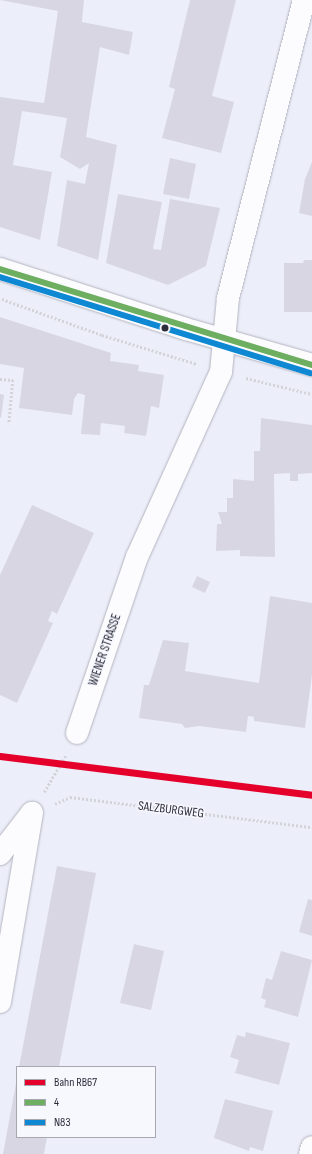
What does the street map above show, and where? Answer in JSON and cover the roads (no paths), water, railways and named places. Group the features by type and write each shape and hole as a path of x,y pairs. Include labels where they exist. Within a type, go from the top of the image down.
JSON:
{"street":[{"name":"WIENER STRASSE","path":"77,733 137,557 221,372 228,298 304,0"},
{"path":"0,269 225,341 312,365"},
{"path":"0,854 32,813 0,1002"},
{"path":"310,1154 312,1148"}],"rail line":[{"name":"RB67","path":"0,756 312,795"}]}
